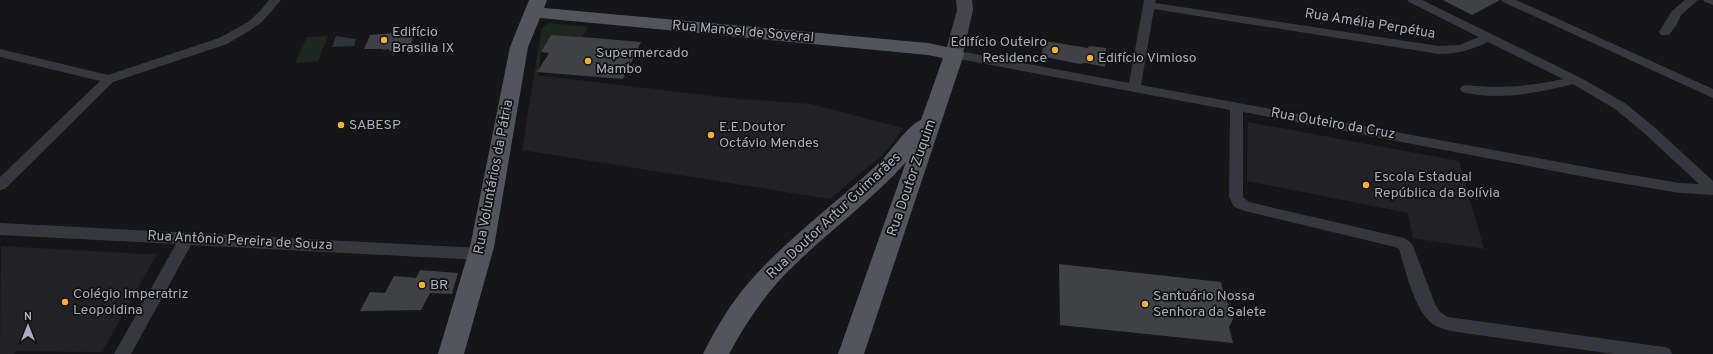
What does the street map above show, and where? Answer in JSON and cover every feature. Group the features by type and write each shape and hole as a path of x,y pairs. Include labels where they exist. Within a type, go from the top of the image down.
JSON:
{"main road":[{"name":"Rua Doutor Zuquim","path":"851,354 954,54 966,3"},
{"name":"Rua Manoel de Soveral","path":"535,6 954,54"},
{"name":"Rua Voluntários da Pátria","path":"451,354 480,254 519,47 535,6"},
{"name":"Rua Doutor Artur Guimarães","path":"716,354 737,315 765,279 810,234 882,173 907,147 920,128 931,124"}],"street":[{"path":"0,185 109,79 237,34 260,19 275,0"},
{"path":"1413,0 1575,80 1620,106 1633,116 1713,190"},
{"path":"1507,0 1713,94"},
{"path":"1665,32 1676,13 1692,0"},
{"path":"1708,0 1713,2"},
{"path":"1134,88 1149,2"},
{"name":"Rua Amélia Perpétua","path":"1149,2 1438,50 1466,48 1489,37"},
{"path":"0,53 109,79"},
{"name":"Rua Outeiro da Cruz","path":"954,54 1602,175 1680,188 1713,190"},
{"path":"1466,89 1490,92 1517,91 1575,80"},
{"path":"1236,106 1236,197 1239,203 1245,206 1399,242 1405,246 1432,315 1440,321 1462,326 1664,354"},
{"name":"Rua Antônio Pereira de Souza","path":"0,229 480,254"},
{"path":"122,354 187,238"}],"shaded area":[{"path":"549,23 589,27 582,37 551,35 541,52 538,75 534,75 542,28"},
{"path":"328,36 318,61 295,63 307,37"},
{"path":"336,36 356,39 354,46 332,47"},
{"name":"E.E.Doutor Octávio Mendes","path":"534,75 739,99 811,104 903,128 881,156 830,199 522,150"},
{"name":"Escola Estadual República da Bolívia","path":"1248,122 1459,161 1484,249 1413,238 1408,213 1247,181"},
{"name":"Colégio Imperatriz Leopoldina","path":"1,246 157,254 102,352 16,351 14,354 0,354"}],"building":[{"path":"1443,0 1500,0 1472,15"},
{"name":"Edifício Brasilia IX","path":"416,28 409,49 389,51 389,49 364,49 370,35 395,33 396,30"},
{"name":"Supermercado Mambo","path":"551,35 641,42 623,79 537,72 549,53 541,52"},
{"path":"1045,41 1088,48 1089,46 1106,48 1105,67 1086,63 1079,64 1041,56"},
{"name":"Santuário Nossa Senhora da Salete","path":"1059,264 1221,282 1225,299 1233,311 1233,319 1229,327 1233,343 1060,325"},
{"name":"BR","path":"420,270 458,273 452,294 430,293 421,310 360,311 370,292 385,293 394,276 416,278"}],"place":[{"name":"Edifício Brasilia IX","path":"384,40"},
{"name":"Edifício Outeiro Residence","path":"1055,50"},
{"name":"Edifício Vimioso","path":"1090,58"},
{"name":"Supermercado Mambo","path":"588,61"},
{"name":"SABESP","path":"341,125"},
{"name":"E.E.Doutor Octávio Mendes","path":"711,135"},
{"name":"Escola Estadual República da Bolívia","path":"1366,185"},
{"name":"BR","path":"422,285"},
{"name":"Colégio Imperatriz Leopoldina","path":"65,302"},
{"name":"Santuário Nossa Senhora da Salete","path":"1145,304"}]}
